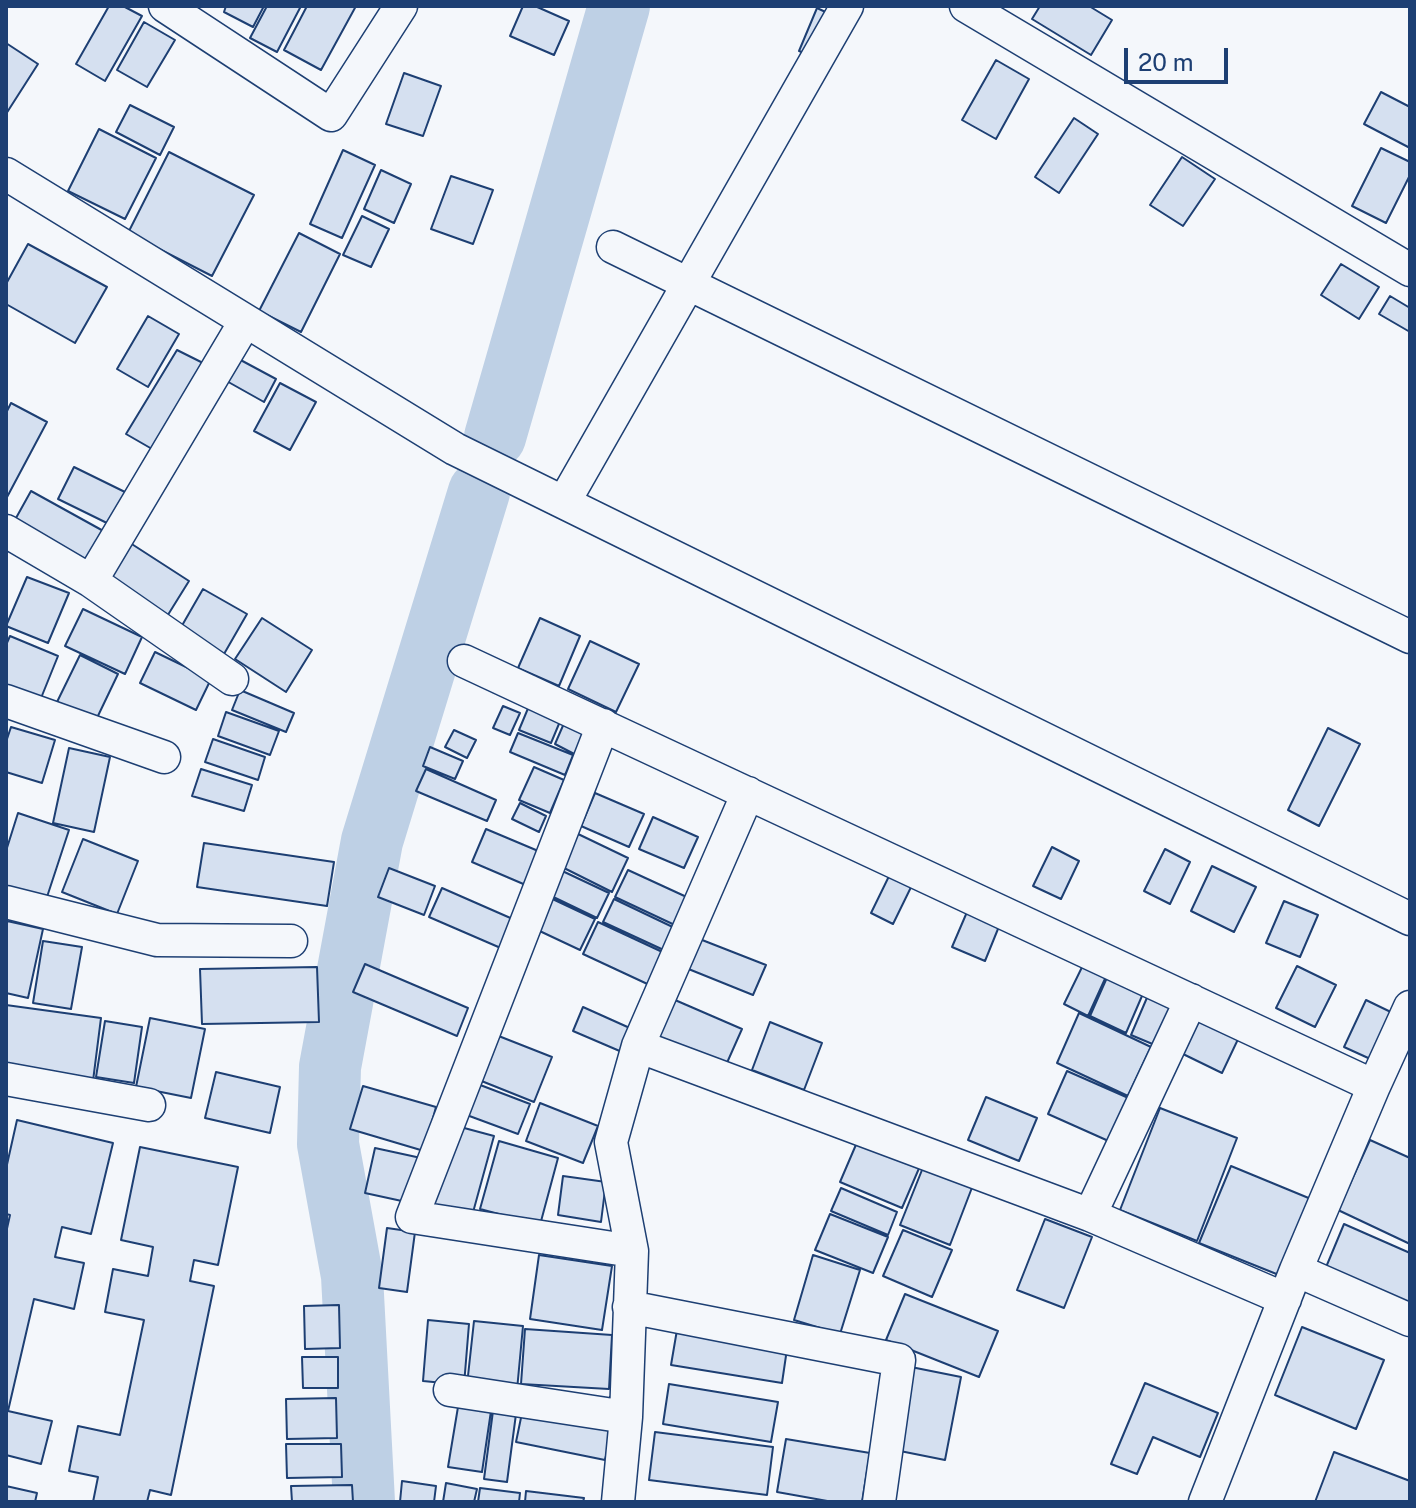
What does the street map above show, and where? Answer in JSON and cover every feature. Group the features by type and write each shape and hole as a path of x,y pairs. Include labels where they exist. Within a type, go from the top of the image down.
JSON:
{"street":[{"path":"165,6 331,115 401,6"},
{"path":"564,502 847,6"},
{"path":"966,6 1410,270"},
{"path":"6,174 455,449 1410,919"},
{"path":"613,247 1410,637"},
{"path":"91,581 245,322"},
{"path":"6,531 91,581 232,679"},
{"path":"464,661 1374,1086"},
{"path":"6,701 164,757"},
{"path":"603,725 412,1217 632,1251"},
{"path":"618,1502 626,1417 632,1251 611,1142 638,1046 748,793"},
{"path":"6,902 157,940 291,941"},
{"path":"1090,1215 1191,1000"},
{"path":"1205,1502 1291,1285 1410,1007"},
{"path":"638,1046 1090,1215 1291,1285 1410,1320"},
{"path":"6,1079 149,1105"},
{"path":"629,1307 899,1360 879,1502"},
{"path":"450,1390 626,1417"}],"building":[{"path":"109,6 123,6 142,16 105,81 76,64"},
{"path":"226,6 264,6 253,27 224,12"},
{"path":"267,6 301,6 277,52 250,38"},
{"path":"307,6 356,6 321,70 284,50"},
{"path":"523,6 535,6 569,21 554,55 510,36"},
{"path":"1040,6 1089,6 1112,20 1091,55 1032,19"},
{"path":"817,8 834,16 817,58 799,51"},
{"path":"144,22 175,40 147,87 117,70"},
{"path":"6,43 38,64 6,114"},
{"path":"996,60 1029,79 996,139 962,120"},
{"path":"404,73 441,86 423,136 386,124"},
{"path":"1381,92 1410,107 1410,148 1364,124"},
{"path":"130,105 174,127 160,155 116,132"},
{"path":"1074,118 1098,134 1059,193 1035,177"},
{"path":"99,129 156,158 125,219 68,191"},
{"path":"1381,148 1410,162 1410,175 1386,223 1352,206"},
{"path":"343,150 375,165 342,238 310,224"},
{"path":"169,152 254,195 212,276 128,233"},
{"path":"1182,157 1215,179 1183,226 1150,205"},
{"path":"381,170 411,184 394,223 364,209"},
{"path":"451,176 493,190 473,244 431,229"},
{"path":"362,216 389,229 371,267 343,255"},
{"path":"299,233 340,254 301,332 259,311"},
{"path":"28,244 107,287 75,343 6,304 6,284"},
{"path":"1341,264 1379,287 1359,319 1321,295"},
{"path":"1390,296 1410,308 1410,332 1379,314"},
{"path":"148,316 179,334 148,387 117,369"},
{"path":"177,350 211,367 159,453 126,434"},
{"path":"235,357 276,379 264,402 223,379"},
{"path":"280,383 316,402 290,450 254,431"},
{"path":"11,403 47,422 6,499 6,413"},
{"path":"74,467 127,493 111,525 58,499"},
{"path":"31,491 107,533 87,569 11,527"},
{"path":"124,539 189,581 166,618 101,577"},
{"path":"27,577 69,593 48,643 6,626"},
{"path":"203,589 247,614 224,654 180,629"},
{"path":"83,609 142,637 125,674 65,646"},
{"path":"262,618 312,650 286,692 235,659"},
{"path":"540,618 580,636 559,686 518,668"},
{"path":"10,636 58,656 37,708 6,695 6,645"},
{"path":"590,641 639,664 616,712 568,689"},
{"path":"155,652 211,679 196,710 140,683"},
{"path":"80,655 118,674 96,720 57,702"},
{"path":"240,690 294,713 286,732 232,710"},
{"path":"503,706 520,713 510,735 493,728"},
{"path":"529,706 561,719 551,743 519,730"},
{"path":"226,712 279,731 270,755 218,736"},
{"path":"565,721 591,733 580,757 555,744"},
{"path":"11,727 55,740 42,783 6,772 6,742"},
{"path":"1328,728 1360,744 1319,826 1288,810"},
{"path":"454,730 476,740 467,758 445,747"},
{"path":"518,733 573,755 565,775 510,752"},
{"path":"213,739 265,757 258,780 205,762"},
{"path":"430,747 463,761 455,779 423,766"},
{"path":"69,748 110,757 94,832 53,823"},
{"path":"534,767 564,780 550,813 519,800"},
{"path":"201,769 252,785 244,811 192,796"},
{"path":"426,769 496,800 487,821 416,791"},
{"path":"595,793 644,814 629,847 581,826"},
{"path":"520,803 546,816 539,832 512,819"},
{"path":"18,813 69,830 45,903 6,890 6,851"},
{"path":"653,817 698,837 684,868 639,849"},
{"path":"486,829 543,853 528,886 472,862"},
{"path":"576,833 628,858 612,892 560,866"},
{"path":"83,839 138,861 117,914 62,892"},
{"path":"204,843 334,862 327,906 197,887"},
{"path":"1052,847 1079,861 1061,899 1033,886"},
{"path":"1165,849 1190,862 1170,904 1144,891"},
{"path":"1212,866 1256,887 1234,932 1191,911"},
{"path":"389,868 435,886 424,915 378,897"},
{"path":"556,868 609,893 597,918 545,893"},
{"path":"893,868 915,879 893,924 871,913"},
{"path":"628,870 691,899 679,927 615,897"},
{"path":"442,888 515,920 503,949 429,917"},
{"path":"544,895 595,919 580,950 529,926"},
{"path":"614,899 679,930 668,952 603,922"},
{"path":"1284,901 1318,915 1300,957 1266,943"},
{"path":"970,905 1002,919 985,961 952,947"},
{"path":"7,921 43,929 28,998 6,993"},
{"path":"598,922 671,956 656,988 583,954"},
{"path":"697,938 766,965 753,995 686,968"},
{"path":"43,941 82,947 71,1009 33,1003"},
{"path":"1086,959 1109,970 1088,1016 1064,1004"},
{"path":"365,964 468,1008 457,1036 353,992"},
{"path":"1297,966 1336,985 1315,1027 1276,1008"},
{"path":"317,967 319,1022 202,1024 200,969"},
{"path":"1109,973 1145,989 1126,1033 1090,1016"},
{"path":"1149,993 1180,1006 1162,1048 1131,1035"},
{"path":"675,1000 742,1029 722,1074 655,1045"},
{"path":"1366,1000 1399,1016 1377,1062 1344,1047"},
{"path":"6,1005 101,1018 93,1081 6,1069"},
{"path":"583,1007 632,1029 622,1052 573,1031"},
{"path":"1079,1013 1151,1047 1128,1096 1057,1063"},
{"path":"1201,1016 1240,1035 1222,1073 1183,1054"},
{"path":"150,1018 205,1029 191,1098 136,1087"},
{"path":"105,1021 142,1027 134,1083 96,1077"},
{"path":"770,1022 822,1043 804,1090 752,1070"},
{"path":"491,1033 552,1057 534,1102 474,1078"},
{"path":"1067,1071 1133,1100 1113,1143 1048,1114"},
{"path":"216,1072 280,1087 270,1133 205,1118"},
{"path":"475,1083 530,1104 518,1134 464,1114"},
{"path":"363,1086 436,1107 424,1151 350,1129"},
{"path":"986,1097 1037,1118 1019,1161 968,1140"},
{"path":"540,1103 598,1126 583,1163 526,1141"},
{"path":"1160,1108 1237,1138 1197,1241 1120,1210"},
{"path":"17,1120 113,1143 91,1234 62,1227 55,1257 84,1263 74,1309 34,1299 8,1411 52,1421 41,1464 6,1455 6,1233 10,1215 6,1214 6,1169"},
{"path":"453,1125 494,1136 472,1216 432,1205"},
{"path":"861,1133 923,1159 902,1208 840,1182"},
{"path":"1370,1140 1410,1158 1410,1244 1338,1210"},
{"path":"499,1141 558,1158 540,1225 480,1209"},
{"path":"140,1147 238,1167 218,1265 194,1260 190,1281 214,1286 171,1495 150,1490 147,1502 93,1502 98,1477 69,1471 78,1426 120,1435 144,1320 105,1312 113,1269 148,1276 153,1247 121,1240"},
{"path":"375,1148 421,1158 411,1203 365,1193"},
{"path":"924,1165 973,1185 950,1245 900,1225"},
{"path":"1231,1166 1311,1199 1279,1275 1199,1243"},
{"path":"563,1176 606,1182 601,1222 558,1215"},
{"path":"841,1188 897,1212 888,1235 831,1211"},
{"path":"830,1214 888,1237 873,1273 815,1250"},
{"path":"1045,1219 1092,1237 1064,1308 1017,1290"},
{"path":"1344,1224 1410,1253 1410,1305 1324,1272"},
{"path":"387,1228 415,1232 407,1292 379,1288"},
{"path":"903,1230 952,1250 932,1297 883,1276"},
{"path":"539,1255 612,1266 602,1330 530,1319"},
{"path":"813,1255 860,1270 840,1334 794,1320"},
{"path":"905,1294 998,1331 979,1377 886,1340"},
{"path":"339,1305 340,1348 305,1349 304,1306"},
{"path":"428,1320 469,1324 464,1385 423,1381"},
{"path":"474,1321 523,1326 517,1390 467,1385"},
{"path":"678,1324 788,1342 782,1383 671,1365"},
{"path":"1302,1327 1384,1360 1356,1429 1275,1395"},
{"path":"525,1329 612,1335 609,1389 521,1384"},
{"path":"302,1357 338,1357 338,1388 303,1388"},
{"path":"911,1367 961,1377 945,1460 895,1450"},
{"path":"1145,1383 1218,1413 1200,1457 1153,1437 1137,1474 1111,1464"},
{"path":"669,1384 778,1402 771,1442 663,1424"},
{"path":"336,1398 337,1438 287,1439 286,1399"},
{"path":"458,1407 491,1411 482,1472 448,1467"},
{"path":"523,1408 613,1426 605,1460 516,1442"},
{"path":"493,1411 516,1414 507,1482 484,1479"},
{"path":"655,1432 773,1447 767,1495 649,1480"},
{"path":"786,1439 870,1453 862,1502 833,1502 777,1492"},
{"path":"286,1444 341,1444 342,1477 287,1478"},
{"path":"1334,1452 1410,1481 1410,1502 1315,1502"},
{"path":"402,1481 436,1486 434,1502 400,1502"},
{"path":"446,1483 477,1489 474,1502 443,1502"},
{"path":"352,1485 353,1502 292,1502 291,1486"},
{"path":"6,1486 37,1493 35,1502 6,1502"},
{"path":"480,1488 520,1493 519,1502 478,1502"},
{"path":"526,1491 584,1498 583,1502 525,1502"}],"waterway":[{"path":"495,437 619,6"},
{"path":"364,1502 352,1276 328,1144 330,1067 372,841 479,492"}]}
